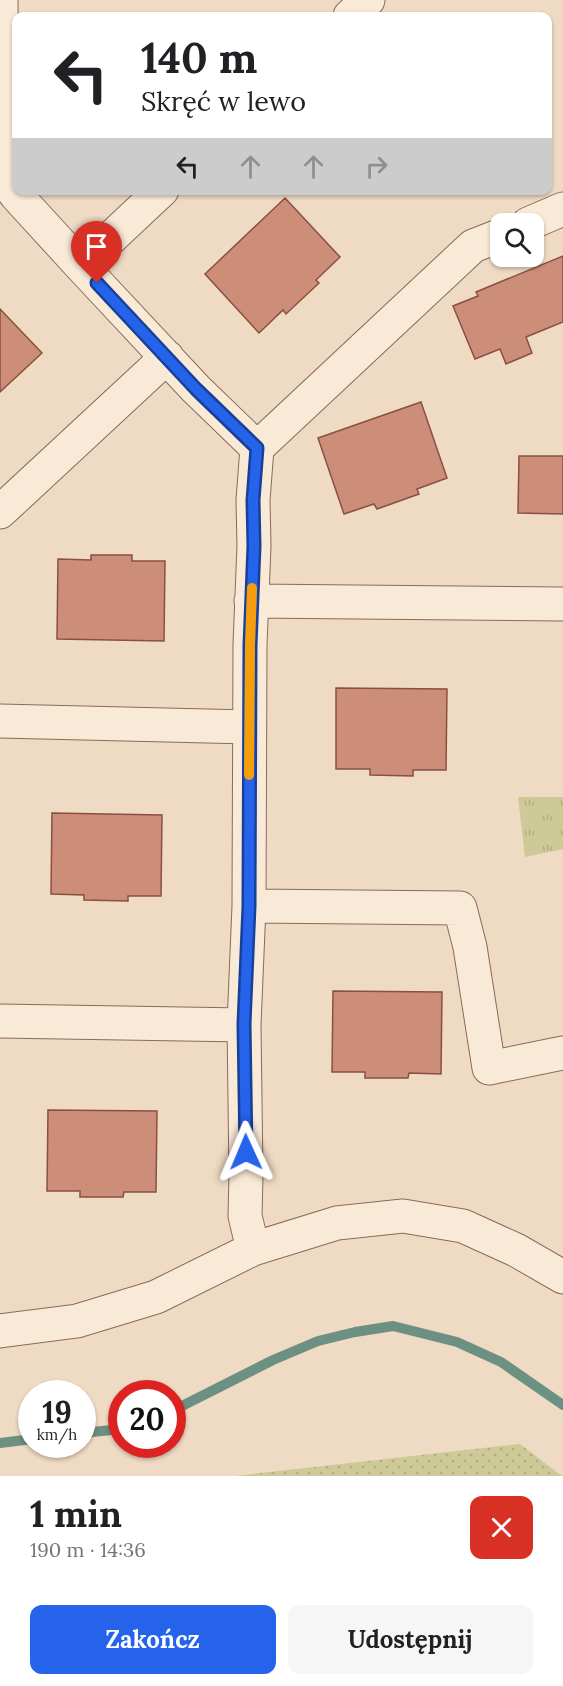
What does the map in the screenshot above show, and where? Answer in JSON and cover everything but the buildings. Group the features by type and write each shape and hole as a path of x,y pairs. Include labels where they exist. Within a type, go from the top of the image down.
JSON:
{"lane":[{"path":"0,0 3,182"},
{"path":"354,12 368,0"},
{"path":"16,195 196,389 257,448"},
{"path":"81,266 157,195"},
{"path":"544,217 563,209"},
{"path":"253,1249 245,1216 244,1024 249,906 253,500 257,448 473,246 490,239"},
{"path":"0,512 167,357"},
{"path":"251,601 563,604"},
{"path":"0,721 249,727"},
{"path":"249,906 460,908 470,947 489,1068 563,1053"},
{"path":"0,1021 244,1024"},
{"path":"0,1331 77,1321 156,1297 253,1249 337,1223 403,1216 463,1226 516,1250 563,1277"}],"green space":[{"path":"518,797 563,797 563,849 525,857"},
{"path":"520,1444 562,1476 235,1476"}],"waterway":[{"path":"186,1404 273,1360 318,1341 393,1326 457,1342 501,1362 563,1405"},
{"path":"96,1432 108,1430"},
{"path":"0,1443 18,1441"}],"slow traffic":[{"path":"249,775 252,588"}],"route":[{"path":"97,283 196,389 257,448 253,500 254,546 250,645 249,944 244,1024 246,1152"}]}
